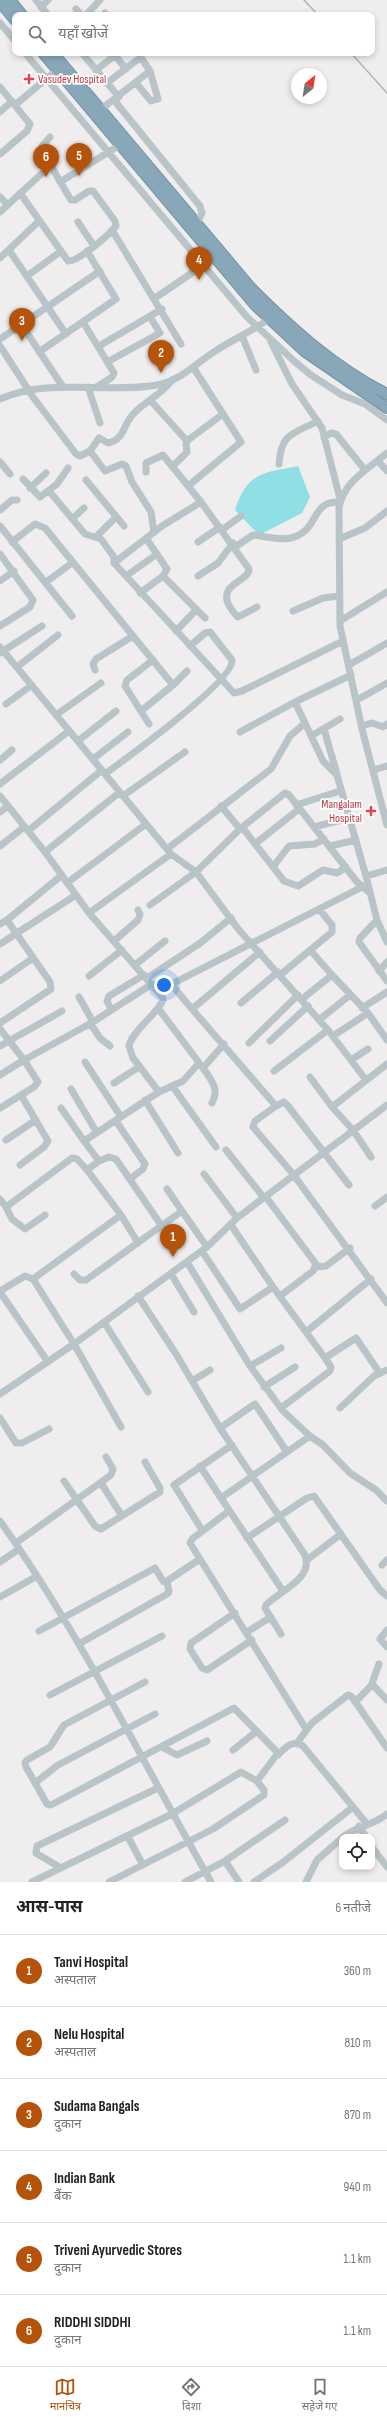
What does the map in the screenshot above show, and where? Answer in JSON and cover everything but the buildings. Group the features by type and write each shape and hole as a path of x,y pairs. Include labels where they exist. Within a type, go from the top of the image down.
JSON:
{"highway":[{"path":"10,0 20,12"},
{"path":"0,2 12,16"},
{"path":"45,56 214,258 269,319 326,368 387,408"},
{"path":"56,56 200,219 251,288 287,324 335,362 387,394"}],"street":[{"path":"36,0 45,12"},
{"path":"41,7 48,0"},
{"path":"89,12 100,0"},
{"path":"1,25 12,38"},
{"path":"27,56 202,266 258,327 294,361 324,384 342,395 365,404 387,420"},
{"path":"84,56 107,83 115,100 200,206 200,219"},
{"path":"96,70 113,56"},
{"path":"116,56 126,69"},
{"path":"107,83 126,69 138,56"},
{"path":"136,83 150,100 155,101 158,95 150,72 140,56"},
{"path":"0,112 57,70"},
{"path":"102,108 115,100 150,72"},
{"path":"0,87 30,124 27,130 1,152"},
{"path":"20,193 66,260 71,261 87,251 116,226 115,221 93,191 73,200 50,166 41,148 50,137"},
{"path":"60,182 120,145"},
{"path":"0,212 50,166"},
{"path":"0,197 8,205"},
{"path":"0,258 39,221"},
{"path":"78,222 94,246"},
{"path":"112,230 162,309 181,344"},
{"path":"8,250 66,334"},
{"path":"39,352 116,299 87,251"},
{"path":"27,276 60,252"},
{"path":"155,298 214,258"},
{"path":"0,339 100,271"},
{"path":"100,346 162,309"},
{"path":"150,317 160,333"},
{"path":"0,346 28,389 76,454 82,456 90,451 99,438 108,443 121,436 131,416 151,401 172,380 217,350 258,327 269,319"},
{"path":"83,322 109,361 113,375 97,387"},
{"path":"21,324 63,387"},
{"path":"109,361 172,327"},
{"path":"242,336 256,370"},
{"path":"270,338 292,384 318,421 324,438 340,501 340,621 356,700 373,770 386,813 387,825"},
{"path":"188,486 240,444 240,440 193,367"},
{"path":"0,399 28,389 155,385 172,380"},
{"path":"88,387 100,423"},
{"path":"151,401 187,441 187,452 173,466"},
{"path":"187,441 223,414"},
{"path":"279,464 280,448 283,441 318,421"},
{"path":"324,438 331,433 336,434 365,470"},
{"path":"90,451 105,471 122,464 126,466 132,482 152,512 154,532"},
{"path":"340,501 345,491 365,470 387,453"},
{"path":"146,472 146,463 161,454 173,466 234,545 250,571 231,588 226,596 228,603 238,617 257,608"},
{"path":"378,461 387,471"},
{"path":"0,462 10,474"},
{"path":"23,479 40,497 49,491 62,478 68,468"},
{"path":"30,488 46,473"},
{"path":"86,480 124,526"},
{"path":"49,491 85,534 97,536 112,554 114,563 230,690 239,693 343,641"},
{"path":"0,510 12,500 17,500"},
{"path":"198,576 218,563 234,545 253,535 276,539 296,536 308,529 322,505 340,501"},
{"path":"114,563 154,532 201,502"},
{"path":"72,518 84,508"},
{"path":"339,539 361,530 387,511"},
{"path":"198,542 241,516"},
{"path":"97,536 116,517"},
{"path":"12,542 38,524 45,528 173,685"},
{"path":"0,526 72,616"},
{"path":"140,593 163,576 166,568 146,538"},
{"path":"0,554 14,571 33,600 33,603 0,626"},
{"path":"126,576 157,554"},
{"path":"46,582 72,562"},
{"path":"0,581 14,571"},
{"path":"163,576 205,618"},
{"path":"340,621 387,592"},
{"path":"293,611 323,598 339,596"},
{"path":"176,631 196,610"},
{"path":"42,626 1,650 17,667 169,851 196,872 251,943 308,1006 366,1080"},
{"path":"0,846 26,829 103,772 164,731 220,680 232,663 211,633 205,633 190,646"},
{"path":"17,667 58,635"},
{"path":"95,670 93,664 96,659 133,636"},
{"path":"349,665 387,643"},
{"path":"149,724 126,689 125,683 153,660"},
{"path":"141,711 173,685 187,671"},
{"path":"240,732 295,702 351,675"},
{"path":"56,715 101,683"},
{"path":"356,700 387,684"},
{"path":"6,704 32,685"},
{"path":"295,702 323,761 337,775"},
{"path":"78,741 116,711"},
{"path":"311,736 340,719"},
{"path":"362,726 372,722 383,727 387,724"},
{"path":"89,913 169,851 221,806 271,769 290,736 305,723"},
{"path":"324,728 340,791 356,840 377,920 387,942"},
{"path":"0,784 69,731"},
{"path":"92,759 128,732"},
{"path":"0,760 12,750"},
{"path":"45,852 121,794 185,752"},
{"path":"373,770 387,766"},
{"path":"255,844 298,807 340,791"},
{"path":"150,905 196,872 241,828 282,794 289,795 362,887 369,892"},
{"path":"0,796 45,852 89,913 158,991 164,1001 141,1025 130,1041 130,1052 139,1067 158,1092"},
{"path":"0,812 8,806"},
{"path":"221,806 255,844 284,881 295,886 306,882 323,870 340,873 346,867"},
{"path":"314,827 349,818"},
{"path":"67,883 146,824"},
{"path":"273,867 289,846 315,844 324,839"},
{"path":"330,846 356,840"},
{"path":"366,876 387,870"},
{"path":"0,924 7,920 62,875"},
{"path":"158,991 362,887"},
{"path":"0,944 76,894"},
{"path":"241,1002 311,952 328,937 333,929 319,909"},
{"path":"114,941 138,920 140,914 138,910"},
{"path":"111,1009 107,1001 109,996 198,944 231,918"},
{"path":"0,1023 51,989 50,982 7,920"},
{"path":"377,920 360,938 359,942 387,981"},
{"path":"135,965 165,940"},
{"path":"89,976 122,950"},
{"path":"192,1009 260,952"},
{"path":"311,952 368,1013 387,1040"},
{"path":"0,981 33,958"},
{"path":"379,971 387,962"},
{"path":"249,1043 300,997 332,975"},
{"path":"0,1075 91,1022 152,984"},
{"path":"171,984 276,1106"},
{"path":"362,1008 387,992"},
{"path":"319,1020 350,995"},
{"path":"79,997 100,1038 110,1046"},
{"path":"270,1041 308,1006"},
{"path":"158,1008 216,1089 212,1103"},
{"path":"0,1046 62,1011"},
{"path":"333,1036 368,1013"},
{"path":"0,1030 10,1040 38,1082 34,1088 0,1108"},
{"path":"274,1071 328,1030"},
{"path":"84,1141 158,1092 173,1087 188,1077 224,1044"},
{"path":"351,1060 368,1049"},
{"path":"85,1062 145,1164 143,1169 130,1179"},
{"path":"332,1107 387,1064"},
{"path":"114,1083 139,1067"},
{"path":"310,1077 332,1107 353,1130 371,1157"},
{"path":"173,1087 216,1147"},
{"path":"70,1088 97,1133"},
{"path":"20,1165 47,1144 47,1138 21,1095"},
{"path":"145,1100 178,1153"},
{"path":"349,1185 286,1103 281,1102 255,1121 253,1127 293,1174 350,1248 387,1302"},
{"path":"0,1394 74,1344 138,1296 171,1274 204,1249 237,1218 293,1174 387,1105"},
{"path":"61,1108 99,1161"},
{"path":"6,1140 36,1120"},
{"path":"226,1150 265,1197 315,1262 316,1267"},
{"path":"87,1170 99,1161 109,1157 116,1159 161,1225"},
{"path":"6,1206 72,1158 77,1159 87,1170 120,1215 138,1243"},
{"path":"204,1174 237,1218"},
{"path":"167,1189 182,1211 240,1309 273,1287"},
{"path":"375,1206 387,1197"},
{"path":"0,1199 6,1206 12,1219 25,1229 45,1215"},
{"path":"74,1274 80,1280 86,1280 182,1211"},
{"path":"33,1279 120,1215"},
{"path":"231,1225 273,1287 331,1367 330,1371 281,1408"},
{"path":"280,1296 316,1267 326,1266 350,1248"},
{"path":"187,1262 250,1366 264,1387 281,1408 310,1436 323,1445 350,1473 386,1497"},
{"path":"171,1274 194,1312"},
{"path":"48,1362 0,1291 25,1276 33,1279 74,1344 121,1426"},
{"path":"306,1332 371,1279"},
{"path":"138,1296 220,1428 307,1560 306,1567 300,1578 266,1605 281,1634"},
{"path":"104,1322 148,1392"},
{"path":"325,1358 356,1338 379,1372"},
{"path":"250,1366 281,1348"},
{"path":"264,1387 295,1367"},
{"path":"192,1381 210,1370"},
{"path":"340,1408 379,1372 387,1370"},
{"path":"220,1428 255,1404 287,1452"},
{"path":"0,1418 16,1443 22,1443 49,1429"},
{"path":"220,1498 310,1436"},
{"path":"202,1530 174,1485 232,1445"},
{"path":"0,1562 18,1546 101,1483 113,1472 106,1457"},
{"path":"64,1481 98,1528 102,1528 160,1492 160,1488 144,1462"},
{"path":"200,1466 283,1591"},
{"path":"101,1483 122,1516"},
{"path":"247,1538 279,1516 311,1496 314,1496 380,1590 387,1596"},
{"path":"229,1511 202,1530 190,1542 306,1729"},
{"path":"0,1521 37,1576 95,1672 127,1728 172,1814 211,1882"},
{"path":"307,1560 341,1534"},
{"path":"167,1583 168,1580 200,1560"},
{"path":"39,1631 155,1568 163,1581 167,1583 169,1592 78,1644"},
{"path":"0,1597 37,1576"},
{"path":"235,1613 191,1643 190,1649 202,1668 207,1670 252,1640"},
{"path":"247,1632 271,1617"},
{"path":"387,1630 380,1639 387,1647"},
{"path":"50,1695 162,1636"},
{"path":"355,1702 372,1684 379,1664"},
{"path":"145,1682 64,1725 50,1747 27,1760 25,1763 26,1768 47,1804 51,1805 142,1758 232,1708 236,1709 278,1755"},
{"path":"372,1684 387,1700"},
{"path":"257,1781 278,1755 288,1746 297,1743 306,1729 347,1695 351,1696 387,1748"},
{"path":"35,1783 58,1766 155,1714"},
{"path":"233,1750 257,1731"},
{"path":"162,1747 177,1755 207,1741"},
{"path":"297,1743 306,1749 367,1824"},
{"path":"32,1882 172,1814 241,1772 257,1781 264,1790 264,1795 232,1817 188,1842 109,1882"},
{"path":"61,1868 39,1857 36,1853 37,1846 158,1788"},
{"path":"254,1882 293,1855 352,1807"},
{"path":"347,1834 359,1826 376,1822 387,1814"},
{"path":"184,1882 225,1861 285,1820"},
{"path":"359,1826 364,1834"},
{"path":"128,1836 143,1865"},
{"path":"306,1882 317,1860 339,1840"},
{"path":"375,1851 387,1867"},
{"path":"225,1861 239,1882"}],"water":[{"path":"298,466 310,497 302,513 259,535 235,510 245,488 258,476 275,470"}],"railway":[{"path":"304,0 315,12"},
{"path":"354,56 387,93"}],"place":[{"name":"Vasudev Hospital","path":"29,79"},
{"name":"Triveni Ayurvedic Stores","path":"79,176"},
{"name":"RIDDHI SIDDHI","path":"46,177"},
{"name":"Indian Bank","path":"199,280"},
{"name":"Sudama Bangals","path":"22,341"},
{"name":"Nelu Hospital","path":"161,373"},
{"name":"Mangalam Hospital","path":"371,811"},
{"name":"Tanvi Hospital","path":"173,1257"}]}
